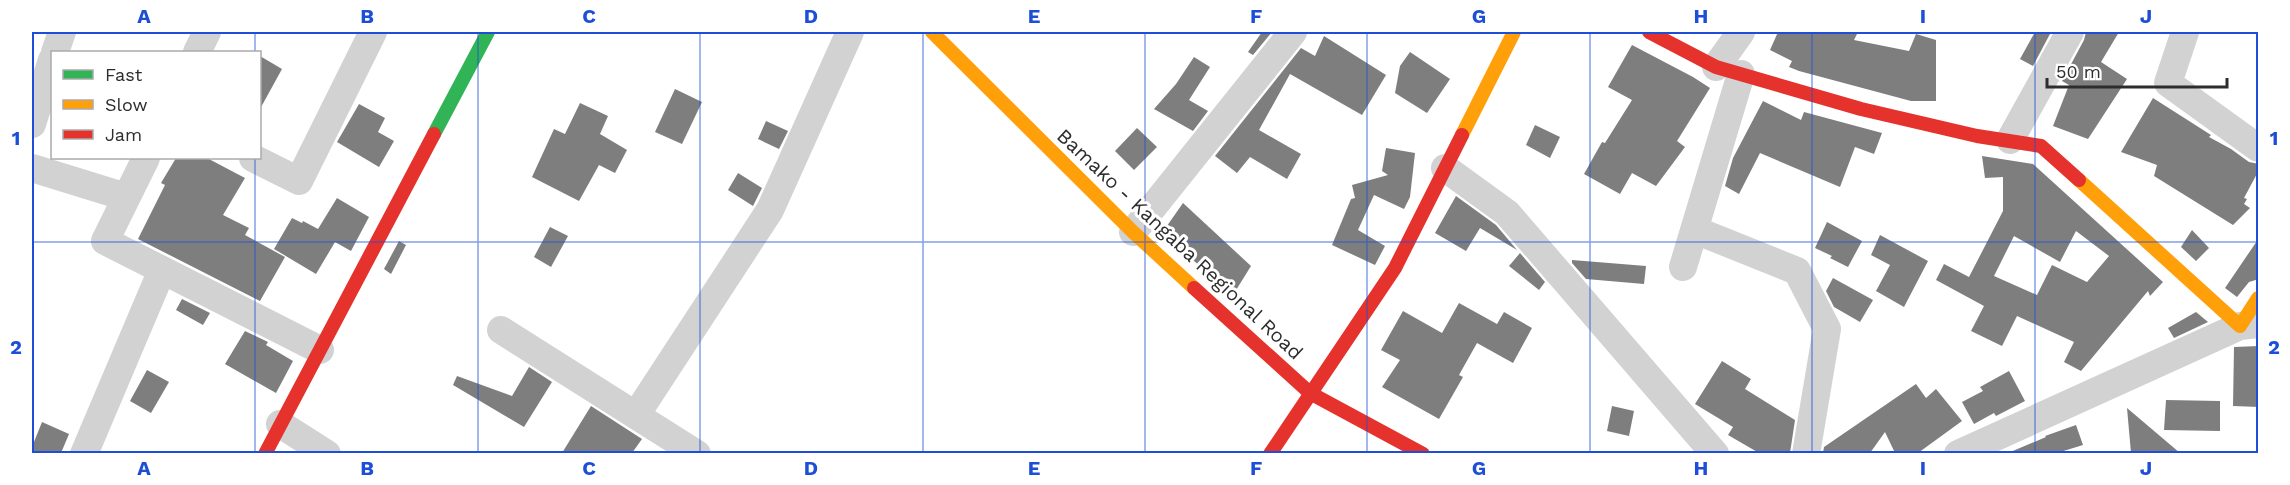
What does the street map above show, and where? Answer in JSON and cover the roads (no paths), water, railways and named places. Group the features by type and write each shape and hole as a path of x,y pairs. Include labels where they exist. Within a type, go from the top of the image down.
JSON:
{"street":[{"path":"55,51 62,32"},
{"path":"197,51 207,32"},
{"path":"255,159 299,181 373,32"},
{"path":"265,453 488,32"},
{"path":"636,416 770,210 850,32"},
{"name":"Bamako - Kangaba Regional Road","path":"932,32 1133,232 1310,393 1423,453"},
{"path":"1133,232 1293,32"},
{"path":"1270,453 1395,267 1514,32"},
{"path":"1649,32 1728,70 1861,109 1977,136 2041,147 2249,325"},
{"path":"1683,267 1695,230 1728,70 1742,32"},
{"path":"2010,140 2070,32"},
{"path":"2185,32 2168,83 2259,148"},
{"path":"32,124 51,63"},
{"path":"145,159 105,241 320,350"},
{"path":"32,168 126,197"},
{"path":"1445,168 1507,213 1715,453"},
{"path":"1695,230 1797,271 1827,329 1806,453"},
{"path":"84,453 162,270"},
{"path":"1958,453 2249,325 2259,298"},
{"path":"501,330 697,453"},
{"path":"280,424 327,453"}]}
